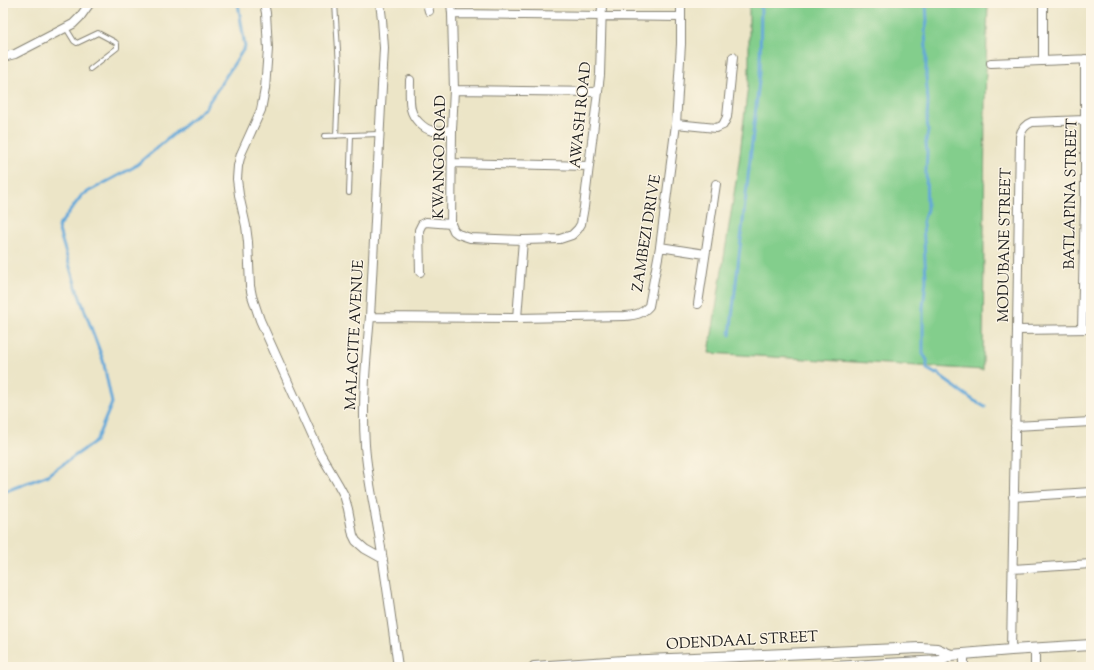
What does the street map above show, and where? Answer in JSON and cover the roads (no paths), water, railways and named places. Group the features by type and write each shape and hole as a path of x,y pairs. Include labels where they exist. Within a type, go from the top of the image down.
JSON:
{"street":[{"path":"3,57 15,54 73,24 78,20 90,3"},
{"path":"264,3 268,49 265,90 261,110 241,154 238,166 239,195 248,242 249,281 251,291 260,320 320,453 344,495 353,534 356,540 365,549 383,560"},
{"name":"MALACITE AVENUE","path":"380,3 384,48 370,317 365,368 364,432 368,472 387,583 398,667"},
{"name":"KWANGO ROAD","path":"451,3 454,90 451,224 454,230 458,234 470,238 523,240 560,239 572,235 578,229"},
{"name":"AWASH ROAD","path":"578,229 581,224 584,207 600,75 602,3"},
{"name":"ZAMBEZI DRIVE","path":"370,317 517,318 625,316 644,312 649,306 660,247 676,124 682,3"},
{"path":"1043,3 1043,60"},
{"path":"452,14 681,17"},
{"path":"676,124 716,128 723,125 727,117 733,57"},
{"name":"BATLAPINA STREET","path":"991,63 1088,59 1085,120 1088,200 1082,329"},
{"path":"410,80 411,109 420,124 432,131 452,130"},
{"path":"454,90 598,92"},
{"name":"MODUBANE STREET","path":"1011,650 1019,144 1021,132 1026,125 1034,121 1085,120"},
{"path":"452,163 589,166"},
{"path":"698,304 716,184"},
{"path":"420,272 419,230 422,224 426,222 451,224"},
{"path":"517,318 523,240"},
{"path":"660,247 705,254"},
{"path":"1017,330 1091,329"},
{"path":"1015,426 1091,422"},
{"path":"1013,497 1091,492"},
{"path":"1013,569 1091,564"},
{"name":"ODENDAAL STREET","path":"833,667 940,661 951,655 1091,645"},
{"name":"ODENDAAL STREET","path":"534,667 640,660 920,648 937,649 951,655"},
{"path":"1035,648 1035,667"},
{"path":"964,654 964,667"}],"lane":[{"path":"335,3 339,66 336,136"},
{"path":"66,28 74,41 77,42 98,33 117,44 117,48 90,69"},
{"path":"324,136 379,134"},
{"path":"349,193 351,135"}],"waterway":[{"path":"3,492 46,476 96,441 112,403 103,360 75,284 58,227 82,195 134,167 205,108 245,47 238,3"},
{"path":"730,335 760,72 761,3"},
{"path":"926,3 927,21 925,31 928,131 926,142 927,209 923,222 926,280 923,308 923,354 927,360 927,369 936,374 938,373 945,380 985,407"}]}
